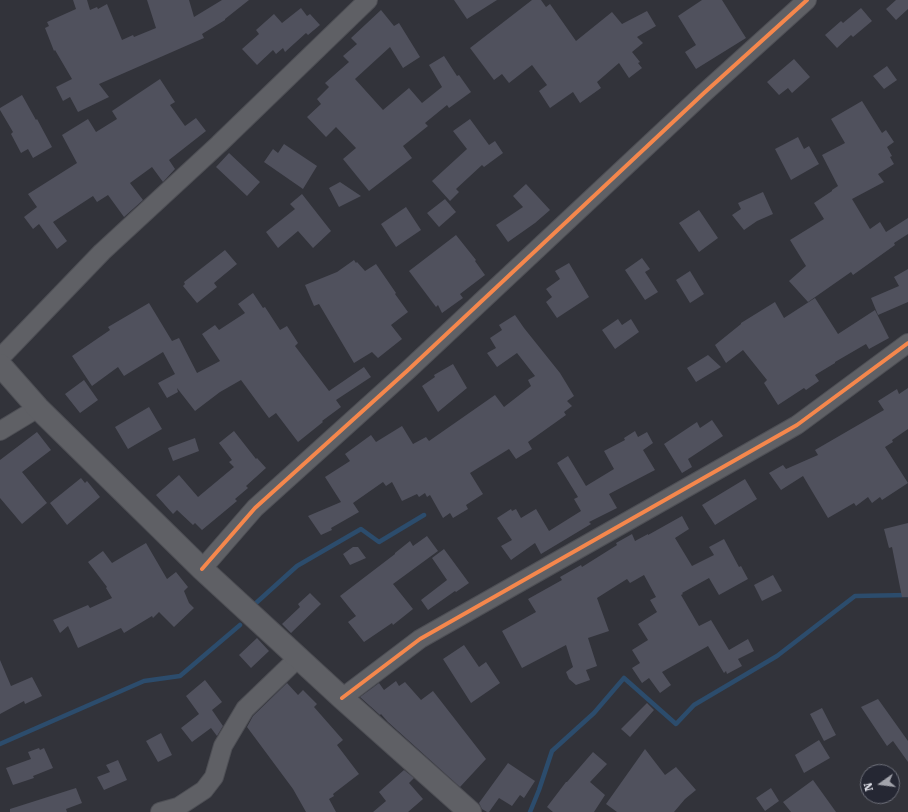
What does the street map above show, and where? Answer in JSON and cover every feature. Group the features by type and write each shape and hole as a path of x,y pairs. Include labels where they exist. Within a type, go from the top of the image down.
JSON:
{"street":[{"path":"0,358 102,252 224,139 368,0"},
{"path":"202,569 255,508 407,371 704,92 807,0"},
{"path":"342,698 420,639 797,425 908,343"},
{"path":"0,365 38,408 202,569 342,698 470,812"},
{"path":"0,431 38,408"},
{"path":"160,812 178,807 204,790 214,777 222,746 245,709 298,658"}],"building":[{"path":"73,0 87,0 90,10 97,7 98,9 107,4 122,40 156,28 147,0 189,0 194,17 222,0 249,0 225,20 202,34 204,38 99,84 109,97 78,112 70,97 63,101 56,87 72,79 55,50 54,51 45,28 49,26 47,22 76,9"},
{"path":"454,0 497,0 467,19"},
{"path":"532,0 541,0 546,7 550,4 576,41 612,12 622,24 647,11 656,26 637,37 643,43 632,52 640,62 638,63 642,68 629,78 619,63 597,82 601,88 580,103 573,92 550,108 539,91 547,85 532,65 509,83 502,74 494,80 470,48"},
{"path":"702,0 722,0 746,38 696,69 685,52 696,45 678,16"},
{"path":"896,0 908,0 908,9 896,20 886,9"},
{"path":"301,8 307,16 310,14 320,25 308,35 306,33 285,52 283,48 276,54 273,50 257,65 242,49 259,34 256,30 274,14 282,23"},
{"path":"861,8 872,21 853,37 851,35 837,48 825,35 841,21 843,23"},
{"path":"381,10 394,26 399,23 420,57 403,68 390,47 355,79 383,110 409,88 422,103 442,87 429,65 444,56 457,76 459,75 471,92 449,108 447,105 425,123 428,126 403,146 412,158 369,191 343,159 356,148 336,127 326,137 307,117 321,104 317,99 329,87 325,83 349,62 343,56 357,44 351,38"},
{"path":"794,59 810,77 792,93 788,88 779,95 767,82"},
{"path":"887,66 897,80 884,89 873,76"},
{"path":"160,79 175,102 170,105 185,126 196,118 206,131 169,160 175,169 163,182 152,167 130,183 143,200 124,217 108,195 97,202 93,196 53,222 67,241 57,249 39,224 33,229 24,217 37,207 28,194 77,163 62,135 88,119 96,132 117,119 112,111"},
{"path":"22,95 52,147 33,158 28,149 21,153 11,134 13,132 0,110 0,108"},
{"path":"862,101 882,133 886,130 894,142 887,147 894,164 878,174 884,182 852,199 870,229 880,222 886,232 908,218 908,234 853,275 851,272 808,302 789,281 806,266 790,240 824,219 814,203 838,186 822,155 845,143 831,119"},
{"path":"470,119 489,145 495,141 503,153 484,167 482,165 456,189 459,192 450,201 432,181 467,149 453,131"},
{"path":"798,137 804,149 809,146 819,164 791,180 775,149"},
{"path":"284,144 317,166 303,189 264,162 273,149 278,153"},
{"path":"229,153 260,182 247,196 216,167"},
{"path":"340,182 361,196 339,207 329,188"},
{"path":"526,184 550,210 535,223 508,242 496,225 523,207 513,196"},
{"path":"763,192 773,214 757,221 744,230 732,215 741,209 738,203"},
{"path":"302,194 331,231 313,248 298,231 278,248 266,232 295,209 290,204"},
{"path":"445,199 456,212 439,227 427,213"},
{"path":"406,207 421,230 396,247 381,224"},
{"path":"699,210 718,238 699,252 679,223"},
{"path":"456,235 476,260 475,261 485,275 460,294 463,298 442,313 438,305 436,307 409,271"},
{"path":"225,250 237,264 214,283 217,287 197,303 183,286 185,284 184,282"},
{"path":"642,258 650,269 645,272 658,292 645,300 625,270"},
{"path":"354,260 365,271 376,264 408,312 391,325 402,339 378,358 372,352 354,363 319,304 314,306 305,285 337,272"},
{"path":"569,263 589,297 557,318 546,302 552,297 546,289 560,279 555,271"},
{"path":"908,269 908,302 878,315 871,298 899,286 894,277"},
{"path":"690,271 704,294 690,303 676,280"},
{"path":"253,293 263,308 265,307 280,330 287,326 298,343 295,346 329,391 364,367 371,377 336,400 341,407 298,442 276,413 269,418 241,380 220,392 195,411 177,388 178,392 167,398 158,383 175,374 163,352 124,376 118,367 92,386 72,356 110,330 108,327 149,303 172,341 179,338 197,373 220,361 202,334 215,325 219,330 245,313 238,304"},
{"path":"815,298 838,334 875,310 889,338 869,349 866,344 835,362 815,375 819,381 806,390 804,388 778,405 764,383 767,380 743,350 726,363 715,345 741,323 775,302 784,318"},
{"path":"515,315 560,373 574,396 567,401 572,406 564,412 566,415 528,442 532,449 516,459 509,449 470,473 483,494 466,505 468,509 453,518 450,513 443,518 430,495 427,497 425,493 419,497 417,494 402,501 392,482 386,486 383,482 353,503 359,512 331,528 332,530 321,535 308,516 341,502 325,477 350,461 345,454 371,435 376,442 402,426 413,444 426,437 429,441 495,395 504,407 531,386 528,380 535,376 517,353 497,367 487,353 496,348 490,338 502,330 499,325"},
{"path":"618,319 622,325 631,319 639,332 615,349 602,330"},
{"path":"708,355 721,367 696,382 687,368"},
{"path":"453,364 467,388 438,412 422,386 435,377 434,375"},
{"path":"84,380 98,400 80,413 65,394"},
{"path":"908,388 908,429 885,447 908,483 882,500 880,497 872,503 868,497 856,506 854,503 828,518 803,476 781,490 769,473 783,465 786,469 818,455 815,450 884,410 878,401 897,389 899,394"},
{"path":"149,407 162,429 128,449 115,427"},
{"path":"712,420 723,436 688,459 692,467 682,473 664,444 697,422 700,428"},
{"path":"234,431 256,459 257,458 266,468 246,486 248,488 235,499 237,501 202,530 195,523 193,525 177,510 173,514 156,495 179,475 198,497 234,467 229,462 232,460 219,443"},
{"path":"635,431 638,437 647,432 653,443 643,450 655,470 609,494 617,508 589,522 591,524 541,554 535,543 511,560 501,546 512,540 497,518 511,509 512,511 516,509 521,518 536,509 549,531 581,511 574,499 578,497 557,463 568,456 586,486 614,469 604,451 625,440 624,438"},
{"path":"37,432 51,450 22,472 47,503 22,524 0,498 0,460"},
{"path":"195,438 199,451 173,461 168,448"},
{"path":"81,478 85,483 87,481 100,497 67,525 50,503"},
{"path":"745,479 757,499 715,525 702,505"},
{"path":"682,516 689,529 675,538 692,566 714,555 709,547 724,539 739,567 741,566 748,579 719,595 709,578 681,595 699,626 711,620 729,650 748,639 754,651 738,659 742,666 727,674 726,671 724,673 708,646 662,672 671,685 660,693 649,678 642,683 632,668 640,663 632,650 648,640 638,624 657,612 650,600 656,597 644,575 630,583 627,579 597,598 609,631 588,638 597,666 586,670 590,680 576,685 569,679 566,672 573,667 566,645 522,668 502,631 536,612 528,599 562,580 560,577 581,565 582,567 617,545 616,543 632,534 635,541"},
{"path":"908,523 908,597 902,597 892,547 889,548 884,529"},
{"path":"427,536 438,551 393,584 413,609 393,625 392,623 364,642 348,622 356,616 340,596 410,541 413,546"},
{"path":"146,543 167,579 176,572 188,587 184,591 189,603 194,608 174,627 159,612 153,618 152,616 124,633 121,628 78,648 68,626 60,633 53,620 88,605 90,608 112,598 106,588 107,587 88,562 103,551 112,563"},
{"path":"353,547 358,547 366,558 350,565 343,554"},
{"path":"444,549 469,583 428,610 421,600 447,580 432,558"},
{"path":"773,575 782,591 762,601 754,585"},
{"path":"310,593 321,604 291,633 282,624 300,607 298,604"},
{"path":"257,638 269,651 251,668 239,655"},
{"path":"464,645 479,667 486,662 500,683 471,703 443,659"},
{"path":"0,660 11,686 32,677 42,696 25,704 24,701 0,714"},
{"path":"205,680 222,702 212,710 223,726 217,736 211,728 192,742 181,728 199,714 186,696"},
{"path":"396,681 399,686 405,682 421,700 433,691 486,759 460,787 381,714 380,715 360,697 379,683 384,690"},
{"path":"287,683 298,695 303,690 317,704 314,707 343,740 337,745 359,774 333,794 334,796 329,799 336,812 306,812 293,789 247,727 253,716"},
{"path":"878,699 908,741 908,762 893,741 887,746 861,707"},
{"path":"647,703 654,710 630,737 621,729"},
{"path":"822,708 836,735 824,741 810,714"},
{"path":"161,733 172,755 158,762 146,741"},
{"path":"819,740 830,758 804,773 795,755"},
{"path":"39,748 40,750 44,748 53,768 33,776 34,778 13,785 6,768 31,759 28,752"},
{"path":"645,749 665,775 676,767 696,790 685,799 674,812 617,812 606,804"},
{"path":"593,752 607,764 590,782 605,795 594,812 553,812 547,807 566,782"},
{"path":"118,760 127,780 104,790 97,777 110,772 106,765"},
{"path":"508,763 535,781 524,798 520,795 512,806 499,798 489,812 487,812 482,809 479,803"},
{"path":"404,770 414,778 409,783 423,799 408,812 373,812 386,801 379,792"},
{"path":"813,780 836,812 791,812 783,802"},
{"path":"76,788 82,803 66,809 67,812 10,812 10,809"},
{"path":"771,788 779,801 765,811 756,798"}],"waterway":[{"path":"256,603 297,566 361,529 379,542 424,515"},
{"path":"530,812 552,751 594,713 624,678 676,724 694,705 777,656 855,596 908,595"},
{"path":"0,744 144,681 180,676 240,625"}],"cycle path":[{"path":"202,569 255,508 407,371 704,93 807,0"},
{"path":"342,698 420,639 797,425 908,343"}]}
